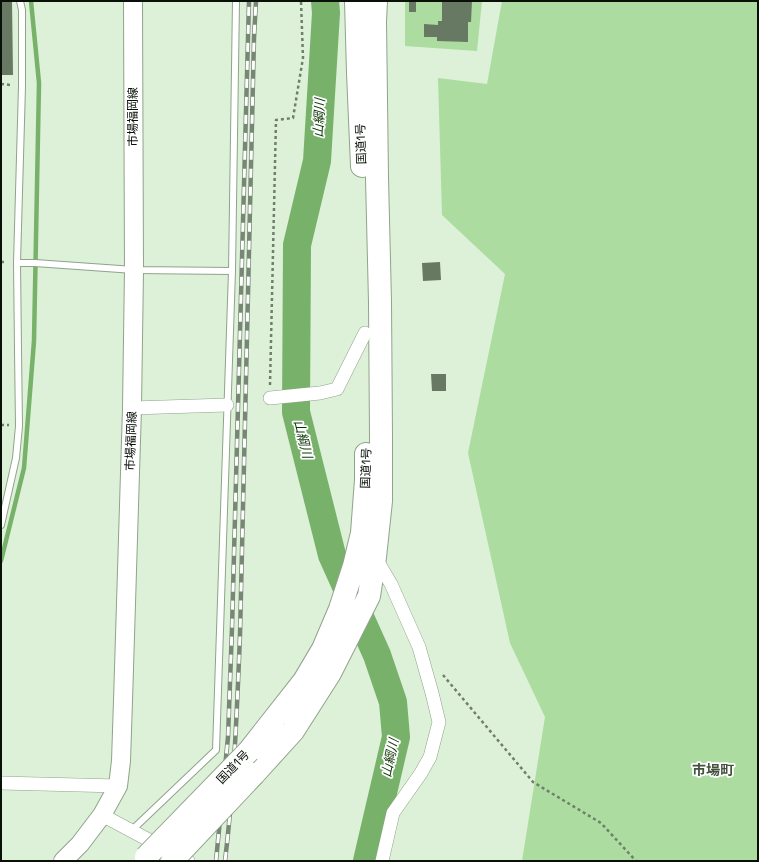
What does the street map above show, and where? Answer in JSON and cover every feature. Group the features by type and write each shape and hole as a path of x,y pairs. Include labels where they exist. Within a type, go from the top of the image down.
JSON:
{"highway":[{"name":"国道1号","path":"144,859 249,751 304,681 323,649 340,609 354,566 362,533 366,480 367,430 365,233 356,1"},
{"name":"国道1号","path":"172,861 293,731 330,673 369,596 376,557 381,501 376,1"}],"main road":[{"name":"市場福岡線","path":"63,861 80,844 102,815 118,786 121,761 132,408 134,270 132,1"}],"street":[{"path":"270,398 320,394 337,389 365,333"},
{"path":"132,408 228,405"},
{"path":"376,557 391,584 419,647 439,722 430,756 422,774 393,814 382,861"},
{"path":"1,783 118,786"},
{"path":"102,815 188,861"}],"lane":[{"path":"1,525 16,458 19,426 17,263 22,86 22,10 20,1"},
{"path":"131,831 216,750 232,272 236,1"},
{"path":"17,263 134,270 232,272"}],"path":[{"path":"270,398 276,120 293,118 303,58 301,1"},
{"path":"439,670 533,782 601,823 636,861"}],"green space":[{"path":"405,1 482,1 477,51 405,46"},
{"path":"502,1 758,1 758,861 522,861 545,717 510,643 468,453 505,274 442,215 438,78 487,84"}],"building":[{"path":"1,1 12,1 13,75 1,75"},
{"path":"409,1 416,1 416,12 409,12"},
{"path":"442,1 472,1 471,22 468,22 468,42 437,41 437,37 424,37 424,24 438,25 438,21 442,21"},
{"path":"440,262 441,280 423,281 422,263"},
{"path":"431,374 446,374 446,391 432,391"}],"waterway":[{"path":"1,561 24,468 34,341 39,83 31,1"},
{"name":"山綱川","path":"325,1 326,13 317,161 297,245 296,412 332,555 377,655 393,702 396,737 367,861"}],"railway":[{"path":"216,861 228,737 249,1"},
{"path":"225,861 233,777 240,635 256,1"}],"district":[{"name":"市場町","path":"713,770"}]}
